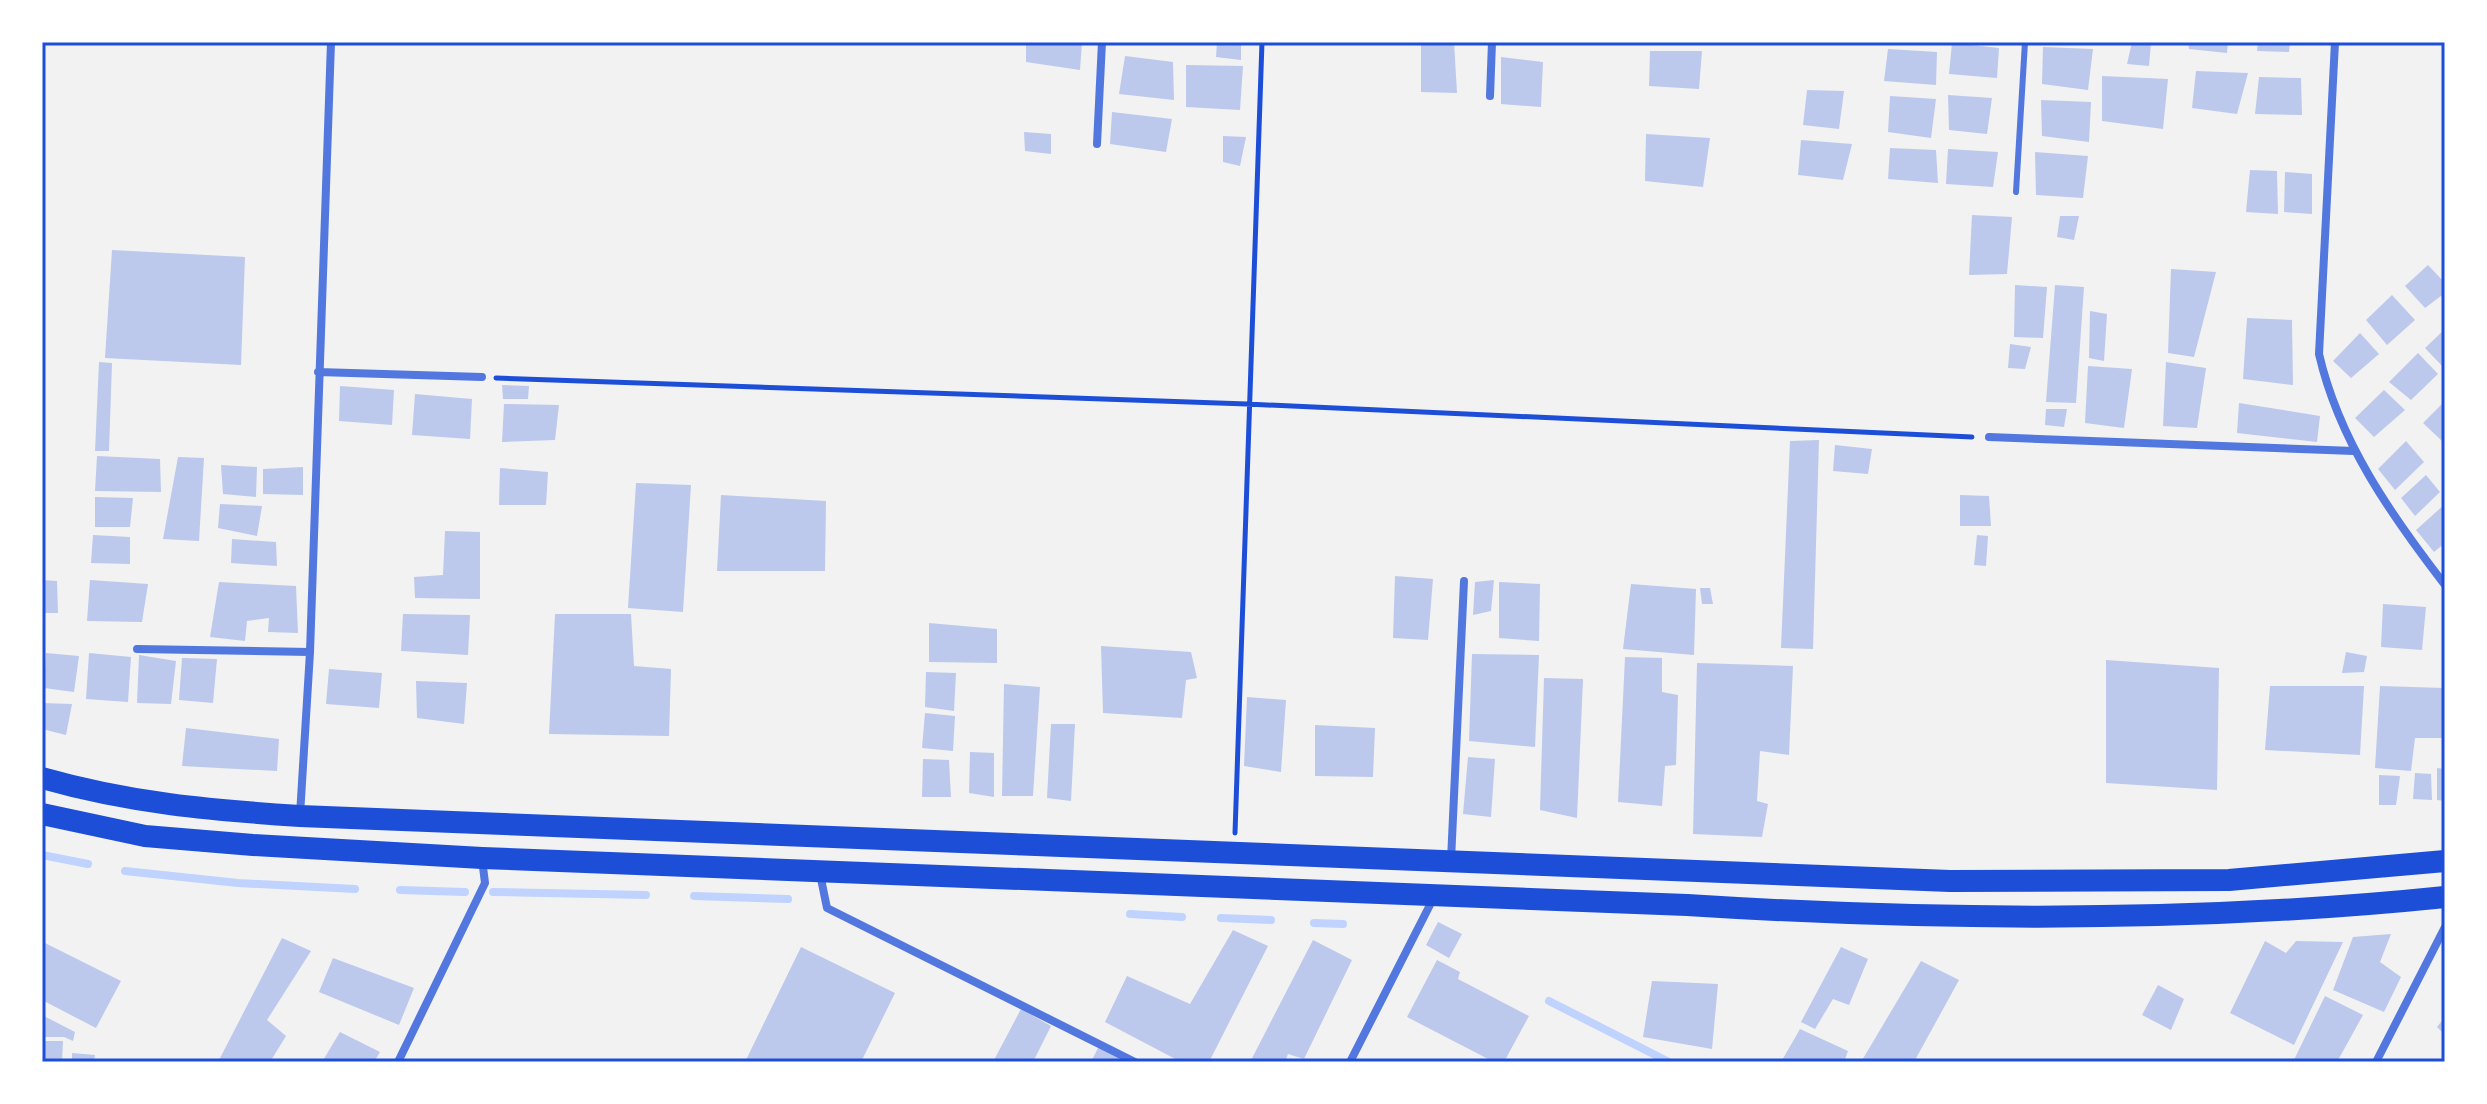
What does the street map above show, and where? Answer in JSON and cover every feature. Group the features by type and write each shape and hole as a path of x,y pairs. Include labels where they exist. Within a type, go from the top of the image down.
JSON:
{"highway":[{"path":"42,778 175,808 300,816 1950,881 2229,880 2445,861"},
{"path":"42,814 145,836 482,858 1435,895 1831,914 2146,917 2444,901"}],"street":[{"path":"300,816 310,652 331,42"},
{"path":"1097,144 1102,42"},
{"path":"1490,96 1492,42"},
{"path":"2335,42 2319,354 2329,398 2354,451 2409,538 2445,585"},
{"path":"318,372 482,377"},
{"path":"1989,437 2354,451"},
{"path":"1451,861 1464,581"},
{"path":"137,649 310,652"},
{"path":"398,1062 485,883 482,858"},
{"path":"819,870 827,908 1135,1062"},
{"path":"1350,1062 1435,895"},
{"path":"2376,1062 2445,927"}],"lane":[{"path":"2016,192 2025,42"}],"path":[{"path":"1234,851 1247,404 1262,42"},
{"path":"482,377 1247,404 1989,437"}],"building":[{"path":"1026,42 1082,42 1080,70 1026,62"},
{"path":"1217,42 1241,42 1241,60 1216,57"},
{"path":"1421,42 1454,42 1457,93 1421,92"},
{"path":"2132,42 2151,43 2149,66 2127,64"},
{"path":"2188,42 2228,42 2227,53 2189,49"},
{"path":"2258,42 2290,42 2289,52 2257,51"},
{"path":"1952,43 1999,48 1997,78 1949,74"},
{"path":"2043,47 2093,49 2088,90 2042,84"},
{"path":"1888,49 1937,52 1936,85 1884,81"},
{"path":"1650,51 1702,51 1699,89 1649,86"},
{"path":"1125,56 1173,62 1174,100 1119,94"},
{"path":"1501,57 1543,62 1541,107 1501,104"},
{"path":"1186,65 1243,66 1240,110 1186,107"},
{"path":"2196,71 2248,73 2237,114 2192,108"},
{"path":"2102,76 2168,79 2163,129 2102,121"},
{"path":"2259,77 2301,78 2302,115 2255,114"},
{"path":"1807,90 1844,91 1839,129 1803,125"},
{"path":"1948,95 1992,98 1987,134 1949,130"},
{"path":"1890,96 1936,99 1931,138 1888,132"},
{"path":"2041,100 2091,102 2089,142 2042,136"},
{"path":"1112,112 1172,119 1166,152 1110,144"},
{"path":"1024,132 1051,134 1051,154 1025,151"},
{"path":"1646,134 1710,138 1703,187 1645,181"},
{"path":"1223,136 1246,137 1240,166 1223,162"},
{"path":"1801,140 1852,144 1843,180 1798,175"},
{"path":"1890,148 1936,150 1938,183 1888,179"},
{"path":"1948,149 1998,152 1993,187 1946,184"},
{"path":"2035,152 2088,156 2083,198 2036,195"},
{"path":"2250,170 2277,171 2278,214 2246,212"},
{"path":"2285,172 2312,174 2312,214 2284,212"},
{"path":"1972,215 2012,217 2007,274 1969,275"},
{"path":"2060,216 2079,216 2074,240 2057,237"},
{"path":"112,250 245,257 241,365 105,358"},
{"path":"2428,265 2445,283 2445,293 2425,308 2405,286"},
{"path":"2171,269 2216,272 2194,357 2168,353"},
{"path":"2015,285 2047,287 2043,338 2014,337"},
{"path":"2055,285 2084,287 2076,403 2046,402"},
{"path":"2392,295 2415,320 2387,345 2366,320"},
{"path":"2090,311 2107,314 2104,361 2089,358"},
{"path":"2247,318 2292,320 2293,385 2243,379"},
{"path":"2445,329 2445,369 2425,348"},
{"path":"2360,333 2379,354 2351,378 2333,361"},
{"path":"2010,344 2031,347 2025,369 2008,368"},
{"path":"2418,353 2438,374 2411,400 2389,382"},
{"path":"99,362 112,363 109,451 95,451"},
{"path":"2166,362 2206,368 2197,428 2163,426"},
{"path":"2088,366 2132,369 2124,428 2085,423"},
{"path":"502,385 529,386 528,399 503,399"},
{"path":"340,386 394,390 392,425 339,421"},
{"path":"2384,390 2405,410 2374,437 2355,418"},
{"path":"415,394 472,399 470,439 412,435"},
{"path":"2445,401 2445,440 2443,442 2423,423"},
{"path":"2239,403 2320,416 2317,442 2237,433"},
{"path":"504,404 559,405 555,440 502,442"},
{"path":"2046,409 2067,409 2064,427 2045,425"},
{"path":"1819,440 1813,649 1781,648 1790,441"},
{"path":"2406,441 2424,462 2395,490 2378,469"},
{"path":"1835,445 1872,449 1868,474 1833,471"},
{"path":"97,456 160,459 161,492 95,491"},
{"path":"178,457 204,458 199,541 163,539"},
{"path":"221,465 257,467 256,497 223,494"},
{"path":"303,467 303,495 263,494 263,469"},
{"path":"500,468 548,472 546,505 499,505"},
{"path":"2426,475 2440,492 2415,516 2401,498"},
{"path":"636,483 691,485 683,612 628,608"},
{"path":"721,495 826,501 825,571 717,571"},
{"path":"1960,495 1989,496 1991,526 1960,526"},
{"path":"95,497 133,498 130,527 95,527"},
{"path":"220,504 262,506 257,536 218,528"},
{"path":"2445,504 2445,543 2434,552 2416,530"},
{"path":"445,531 480,532 480,599 415,598 414,577 443,575"},
{"path":"93,535 130,537 130,564 91,563"},
{"path":"1977,535 1988,536 1986,566 1974,565"},
{"path":"232,539 276,542 277,566 231,563"},
{"path":"1395,576 1433,579 1428,640 1393,638"},
{"path":"42,580 57,581 58,613 42,613"},
{"path":"90,580 148,584 142,622 87,621"},
{"path":"1494,580 1491,611 1473,615 1475,582"},
{"path":"219,582 296,586 298,633 268,632 269,618 247,621 245,641 210,637"},
{"path":"1499,582 1540,584 1539,641 1499,638"},
{"path":"1631,584 1696,589 1694,655 1623,649"},
{"path":"1700,588 1710,588 1713,604 1702,604"},
{"path":"2383,604 2426,607 2422,650 2381,647"},
{"path":"403,614 470,615 468,655 401,651"},
{"path":"555,614 631,614 634,666 671,669 669,736 549,734"},
{"path":"929,623 997,629 997,663 929,662"},
{"path":"1101,646 1191,652 1197,678 1186,680 1182,718 1103,713"},
{"path":"2346,652 2367,656 2364,672 2342,673"},
{"path":"46,653 79,656 74,692 44,688"},
{"path":"89,653 131,657 128,702 86,699"},
{"path":"1472,654 1539,655 1535,747 1469,741"},
{"path":"139,655 176,661 171,704 137,703"},
{"path":"1625,657 1662,658 1662,692 1678,695 1676,765 1665,766 1662,806 1618,802"},
{"path":"182,658 217,659 213,703 179,700"},
{"path":"2106,660 2219,668 2217,790 2106,783"},
{"path":"1697,663 1793,666 1789,755 1760,751 1757,801 1768,804 1762,837 1693,834"},
{"path":"329,669 382,673 379,708 326,704"},
{"path":"926,672 956,673 954,711 925,707"},
{"path":"1544,678 1583,679 1577,818 1540,810"},
{"path":"416,681 467,683 464,724 417,718"},
{"path":"1004,684 1040,687 1033,796 1002,796"},
{"path":"2270,686 2364,686 2360,755 2265,750"},
{"path":"2380,686 2445,688 2445,738 2415,738 2411,771 2375,768"},
{"path":"1247,697 1286,700 1281,772 1244,766"},
{"path":"42,703 72,704 66,735 42,729"},
{"path":"925,713 955,716 953,751 922,748"},
{"path":"1051,724 1075,724 1071,801 1047,798"},
{"path":"1315,725 1375,728 1373,777 1315,776"},
{"path":"186,728 279,739 277,771 182,766"},
{"path":"970,752 994,753 994,797 969,793"},
{"path":"1468,757 1495,759 1491,817 1463,814"},
{"path":"923,759 949,760 951,797 922,797"},
{"path":"2437,768 2445,769 2445,801 2437,800"},
{"path":"2415,773 2431,774 2432,800 2413,799"},
{"path":"2379,775 2400,776 2396,805 2379,805"},
{"path":"1438,922 1462,934 1449,958 1426,945"},
{"path":"1233,930 1268,946 1209,1062 1181,1062 1105,1022 1127,976 1190,1004"},
{"path":"2391,934 2380,962 2401,977 2384,1012 2333,990 2353,937"},
{"path":"282,938 311,951 267,1020 286,1036 270,1062 218,1062"},
{"path":"1313,940 1352,960 1304,1059 1288,1054 1285,1062 1250,1062"},
{"path":"2265,941 2286,953 2296,941 2343,942 2294,1045 2230,1013"},
{"path":"43,942 121,981 96,1028 42,1000"},
{"path":"801,947 895,993 861,1062 745,1062"},
{"path":"1841,947 1868,959 1849,1005 1833,999 1815,1029 1801,1022"},
{"path":"333,958 414,988 399,1025 319,992"},
{"path":"1437,960 1460,972 1458,979 1529,1016 1504,1062 1494,1062 1407,1017"},
{"path":"1921,961 1959,980 1914,1062 1861,1062"},
{"path":"1652,981 1718,984 1712,1049 1643,1037"},
{"path":"2158,985 2184,999 2171,1030 2142,1015"},
{"path":"2325,996 2363,1015 2337,1062 2293,1062"},
{"path":"1021,1009 1051,1026 1033,1062 993,1062"},
{"path":"42,1015 75,1032 73,1041 64,1037 42,1037"},
{"path":"2445,1017 2445,1035 2437,1027"},
{"path":"1800,1029 1848,1051 1844,1062 1781,1062"},
{"path":"340,1032 380,1052 374,1062 322,1062"},
{"path":"42,1041 63,1041 62,1062 42,1062"},
{"path":"1099,1046 1128,1062 1091,1062"},
{"path":"72,1053 95,1055 94,1062 72,1062"}],"waterway":[{"path":"42,855 88,864"},
{"path":"125,871 238,883 355,889"},
{"path":"400,890 465,892"},
{"path":"493,892 646,895"},
{"path":"694,896 788,899"},
{"path":"1130,914 1182,917"},
{"path":"1221,918 1271,920"},
{"path":"1314,923 1343,924"},
{"path":"1549,1001 1669,1062"}]}
